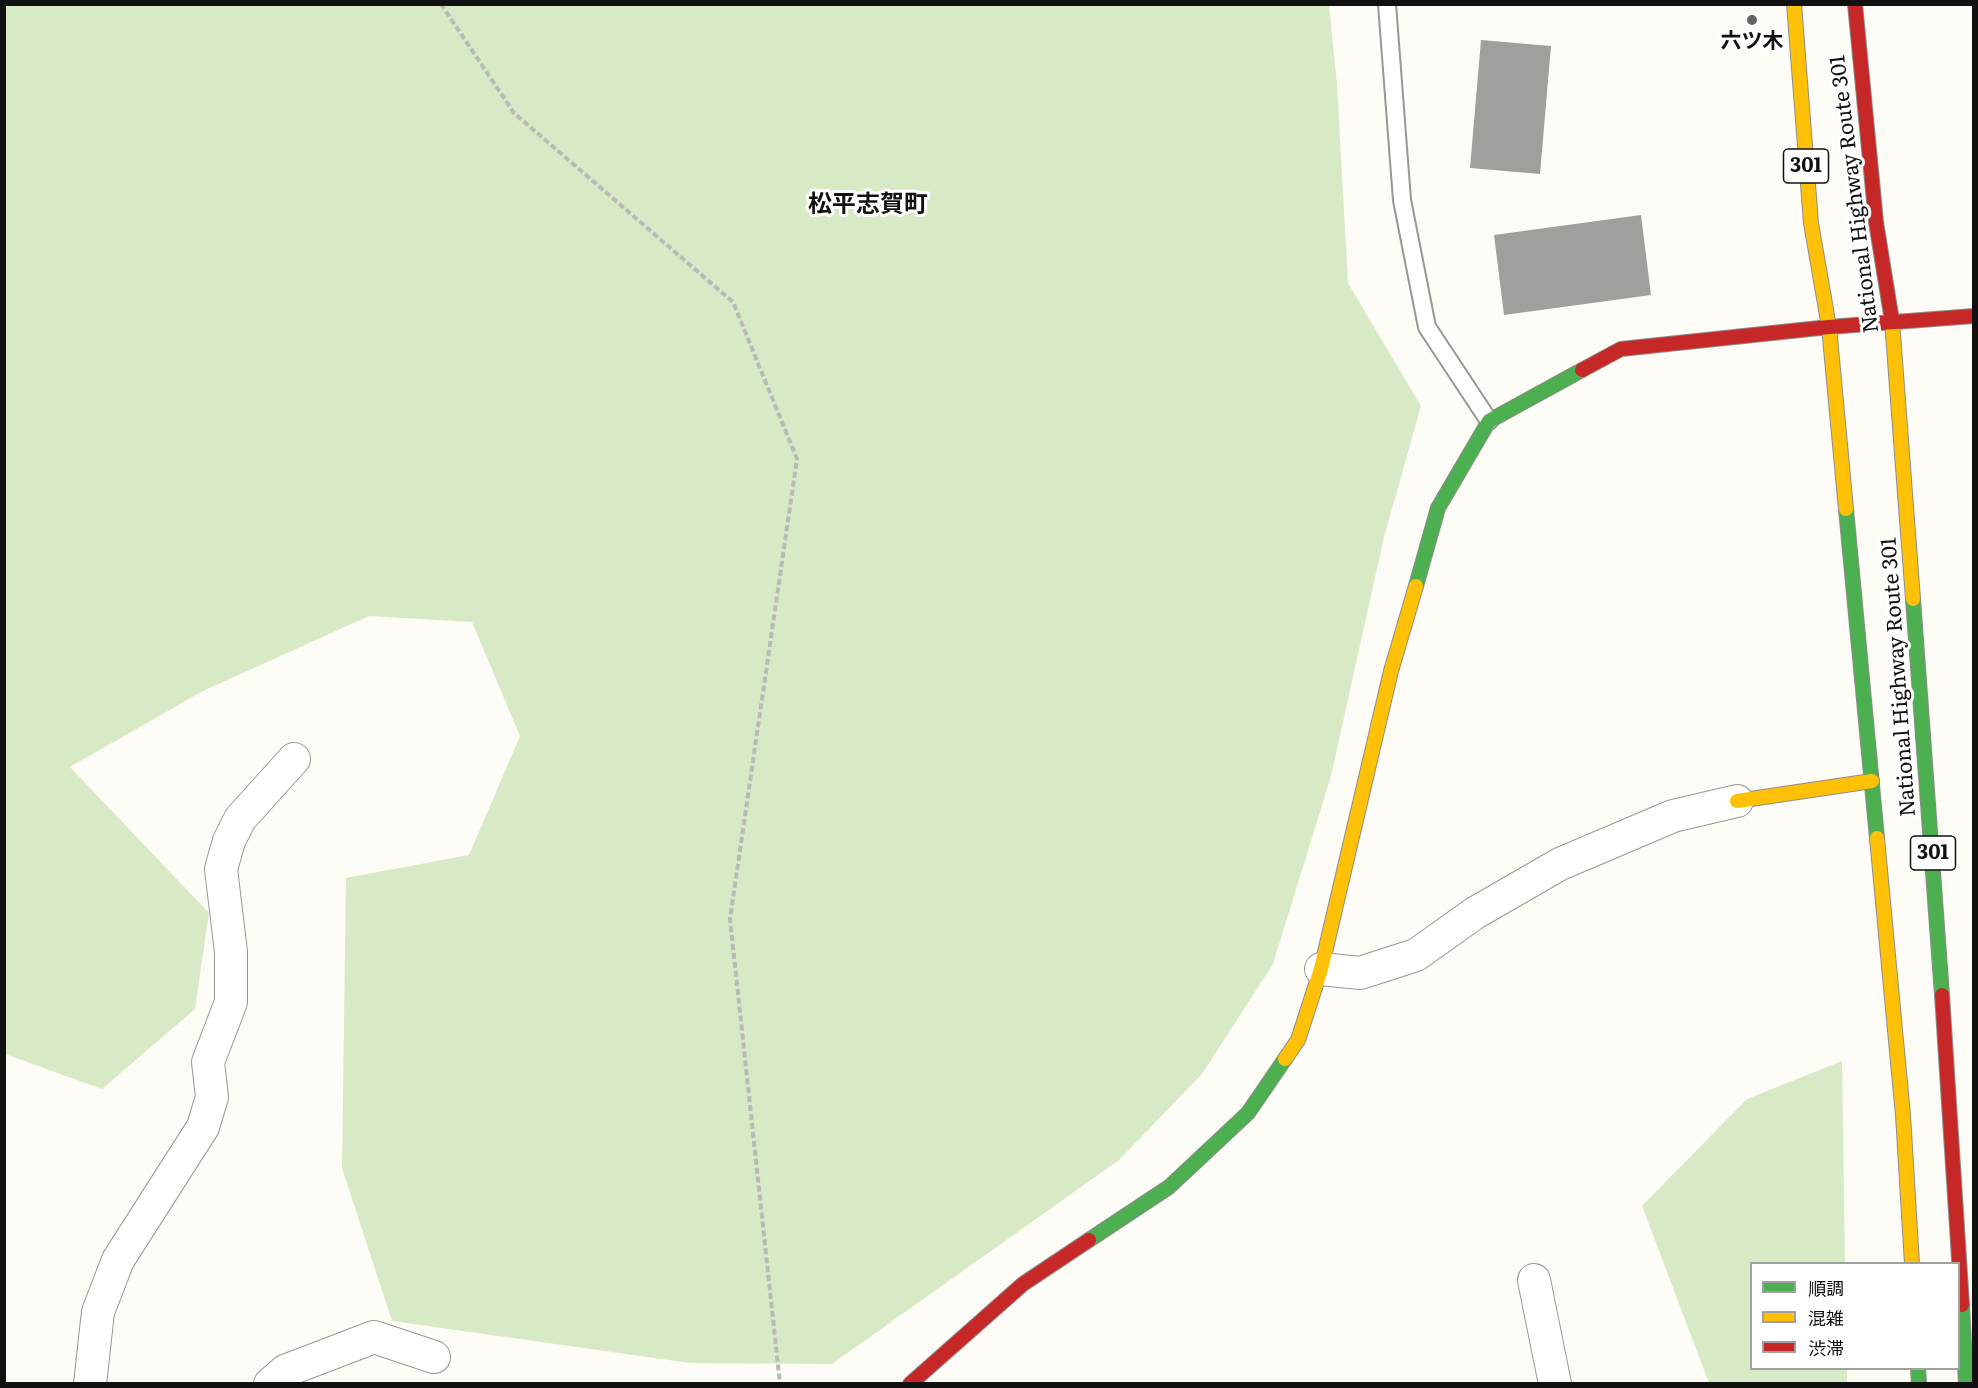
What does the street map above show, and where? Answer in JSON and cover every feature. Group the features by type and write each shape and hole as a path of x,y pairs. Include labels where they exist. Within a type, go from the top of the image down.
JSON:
{"main road":[{"name":"National Highway Route 301","path":"1794,4 1811,223 1829,327 1872,781 1903,1115 1912,1262"},
{"name":"National Highway Route 301","path":"1855,4 1876,222 1892,324 1956,1167 1966,1383"},
{"path":"910,1383 1023,1284 1169,1187 1248,1113 1298,1040 1321,969 1391,671 1438,508 1489,421 1621,349 1829,327 1974,316"},
{"path":"1737,801 1872,781"}],"street":[{"path":"90,1383 98,1312 118,1260 203,1126 212,1097 208,1062 231,1002 231,952 220,869 229,841 240,819 294,759"},
{"path":"1321,969 1360,973 1416,955 1475,913 1560,864 1673,816 1737,801"},
{"path":"1534,1280 1555,1383"},
{"path":"270,1383 285,1371 374,1337 434,1357"}],"lane":[{"path":"1387,4 1402,200 1427,327 1489,421"}],"path":[{"path":"441,4 514,113 733,302 797,459 730,920 780,1383"}],"green space":[{"path":"5,4 1329,5 1337,85 1348,283 1421,406 1384,537 1331,776 1273,964 1202,1074 1119,1160 832,1364 690,1363 392,1321 342,1168 346,878 469,855 520,736 472,622 369,616 203,691 70,767 209,913 195,1009 102,1089 5,1054"},
{"path":"1842,1061 1845,1262 1750,1262 1750,1370 1847,1370 1847,1383 1709,1383 1642,1206 1747,1099"}],"building":[{"path":"1481,40 1551,46 1540,174 1470,168"},
{"path":"1641,215 1651,295 1504,315 1494,235"}],"traffic: fast":[{"path":"1416,586 1438,508 1489,421 1582,370"},
{"path":"1846,509 1877,838"},
{"path":"1913,599 1942,995"},
{"path":"1089,1240 1169,1187 1248,1113 1285,1059"},
{"path":"1962,1305 1966,1384"},
{"path":"1918,1370 1919,1384"}],"traffic: slow":[{"path":"1794,4 1811,223 1829,327 1846,509"},
{"path":"1892,321 1913,599"},
{"path":"1285,1059 1298,1040 1321,969 1391,671 1416,586"},
{"path":"1737,801 1872,781"},
{"path":"1877,838 1903,1115 1912,1262"}],"traffic: jam":[{"path":"1855,4 1876,222 1892,321"},
{"path":"1582,370 1621,349 1829,327 1974,316"},
{"path":"1942,995 1959,1262"},
{"path":"910,1384 1023,1284 1089,1240"},
{"path":"1960,1274 1962,1305"}],"place":[{"name":"六ツ木","path":"1752,20"}],"district":[{"name":"松平志賀町","path":"868,205"}]}
